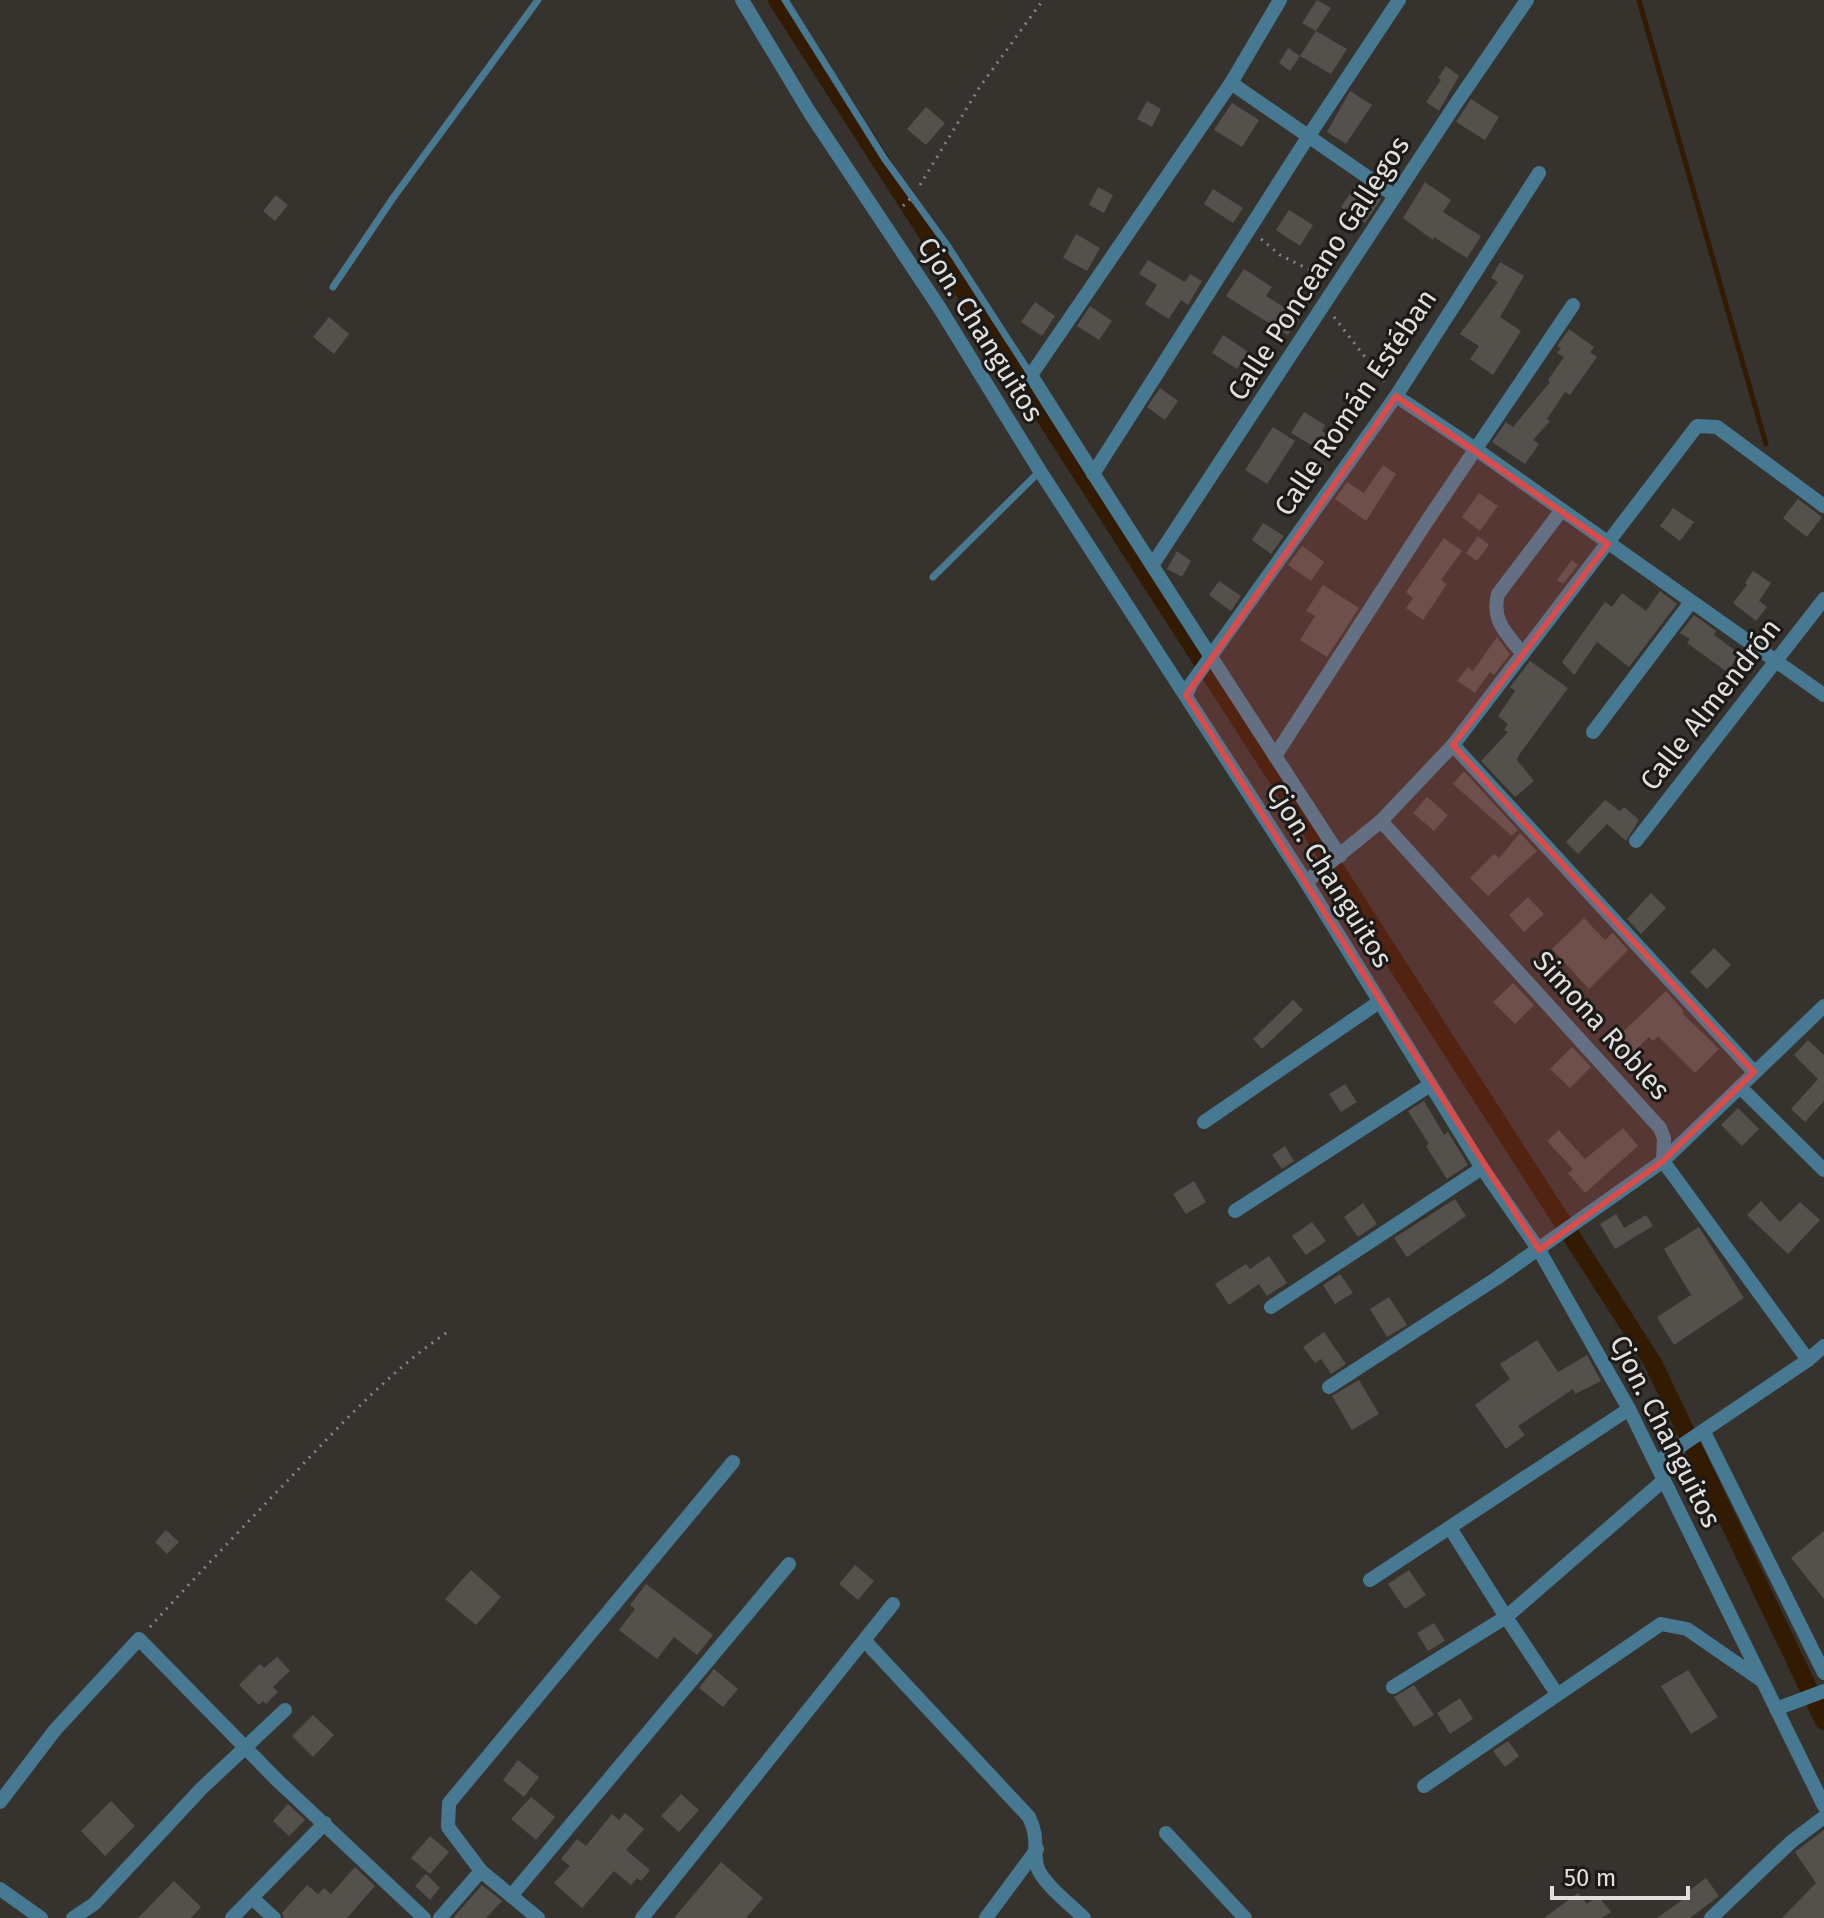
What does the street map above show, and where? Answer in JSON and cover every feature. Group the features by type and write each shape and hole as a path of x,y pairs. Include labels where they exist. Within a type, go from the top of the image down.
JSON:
{"street":[{"name":"Cjon. Changuitos","path":"742,0 810,113 939,307 1040,471 1312,878 1379,1002 1482,1168 1539,1250 1629,1409 1662,1459 1664,1480 1824,1806"},
{"path":"1280,0 1231,83 1031,375 1153,564 1208,661 1275,756 1336,858"},
{"path":"1093,474 1399,0"},
{"name":"Calle Ponceano Gallegos","path":"1153,564 1527,0"},
{"path":"1231,83 1395,196"},
{"name":"Calle Román Estéban","path":"1188,690 1396,396 1539,173"},
{"path":"1275,756 1427,521 1573,305"},
{"path":"1396,396 1824,695"},
{"path":"1312,878 1381,821 1453,745 1697,426 1717,427 1824,506"},
{"path":"1523,654 1501,625 1495,608 1498,594 1561,511"},
{"name":"Calle Almendrón","path":"1636,841 1824,599"},
{"path":"1593,732 1691,602"},
{"path":"1453,745 1754,1072"},
{"name":"Simona Robles","path":"1381,821 1660,1128 1664,1138 1663,1161 1808,1360"},
{"path":"1204,1122 1379,1002"},
{"path":"1329,1387 1539,1250 1663,1161 1754,1072 1822,1012"},
{"path":"1235,1211 1430,1085"},
{"path":"1740,1087 1824,1170"},
{"path":"1271,1307 1482,1168"},
{"path":"1662,1459 1824,1346"},
{"path":"1370,1580 1629,1409"},
{"name":"Cjon. Changuitos","path":"1701,1434 1824,1673"},
{"path":"538,1918 481,1871 448,1827 449,1803 733,1462"},
{"path":"1393,1687 1506,1617 1664,1480"},
{"path":"1450,1528 1557,1694"},
{"path":"511,1896 789,1564"},
{"path":"642,1918 893,1604"},
{"path":"1424,1786 1661,1624 1687,1629 1761,1681"},
{"path":"0,1802 55,1730 139,1639 243,1746 424,1918"},
{"path":"865,1641 1029,1817 1037,1832 1037,1867 1042,1876 1084,1918"},
{"path":"1776,1709 1824,1691"},
{"path":"73,1918 94,1904 243,1746 285,1710"},
{"path":"1711,1918 1791,1842 1824,1817"},
{"path":"232,1918 325,1823"},
{"path":"1166,1833 1245,1918"},
{"path":"986,1918 1037,1849"},
{"path":"440,1918 481,1871"},
{"path":"0,1889 41,1918"},
{"path":"252,1898 274,1918"}],"lane":[{"path":"333,287 393,198 538,0"},
{"path":"785,0 884,158 947,245 1031,375"},
{"path":"933,577 1040,471"}],"path":[{"path":"903,206 914,195 979,88 1043,0"},
{"path":"139,1639 326,1439 389,1377 421,1349 449,1331"}],"highlighted area":[{"path":"1396,396 1608,544 1453,745 1754,1072 1663,1161 1539,1250 1186,695"}],"building":[{"path":"1317,0 1331,8 1316,31 1302,23"},
{"path":"1316,31 1347,49 1331,74 1300,56"},
{"path":"1288,48 1300,56 1290,71 1279,63"},
{"path":"1446,66 1459,76 1439,111 1426,102 1441,80 1438,78"},
{"path":"1350,91 1372,105 1346,144 1327,132"},
{"path":"1471,99 1499,117 1485,140 1456,122"},
{"path":"1147,101 1161,109 1152,127 1137,119"},
{"path":"1232,103 1259,120 1242,147 1214,130"},
{"path":"926,107 945,123 926,145 907,129"},
{"path":"1358,182 1381,199 1365,223 1341,207"},
{"path":"1425,182 1451,200 1443,212 1481,236 1467,258 1434,237 1433,240 1403,218"},
{"path":"1098,187 1113,195 1104,213 1089,205"},
{"path":"1213,189 1243,208 1233,223 1204,204"},
{"path":"276,195 288,205 275,221 263,211"},
{"path":"1289,210 1313,225 1300,246 1276,230"},
{"path":"1076,234 1100,248 1087,271 1063,258"},
{"path":"1148,260 1185,282 1190,274 1202,281 1188,305 1181,300 1169,319 1145,304 1157,285 1139,274"},
{"path":"1500,262 1524,276 1500,317 1521,331 1493,375 1470,359 1479,346 1460,334 1498,282 1491,278"},
{"path":"1244,269 1272,287 1266,296 1300,317 1288,335 1226,296"},
{"path":"1035,302 1055,316 1042,336 1021,322"},
{"path":"1090,306 1112,321 1099,340 1077,326"},
{"path":"329,317 349,334 334,354 313,337"},
{"path":"1569,329 1594,347 1590,352 1597,357 1570,395 1565,392 1547,419 1550,421 1533,440 1539,444 1525,464 1492,442 1506,422 1513,427 1550,382 1548,380 1564,357 1557,353 1561,348 1557,346"},
{"path":"1223,335 1248,352 1237,369 1212,353"},
{"path":"1160,388 1178,401 1165,420 1147,407"},
{"path":"1304,412 1325,425 1322,431 1339,442 1330,456 1291,433"},
{"path":"1273,427 1295,441 1267,484 1245,470"},
{"path":"1383,465 1396,474 1366,521 1335,499 1347,482 1364,493"},
{"path":"1479,493 1498,506 1480,531 1462,517"},
{"path":"1798,499 1822,517 1807,537 1783,518"},
{"path":"1673,508 1694,522 1680,541 1660,526"},
{"path":"1263,523 1284,536 1271,554 1252,540"},
{"path":"1478,536 1489,545 1477,561 1466,553"},
{"path":"1444,538 1462,551 1441,580 1447,584 1423,620 1406,608 1413,598 1406,592"},
{"path":"1302,546 1324,562 1311,581 1288,565"},
{"path":"1177,551 1191,561 1182,577 1167,569"},
{"path":"1572,560 1578,565 1563,584 1557,580"},
{"path":"1753,571 1771,583 1759,601 1767,607 1756,621 1733,603"},
{"path":"1219,581 1241,596 1231,611 1209,595"},
{"path":"1323,585 1359,608 1327,657 1300,640 1315,616 1306,611"},
{"path":"1660,591 1677,604 1629,667 1597,642 1574,675 1562,662 1605,602 1612,607 1622,593 1646,611"},
{"path":"1694,615 1740,654 1727,672 1687,643 1690,639 1680,633"},
{"path":"1497,637 1510,654 1494,675 1490,672 1475,693 1457,681 1468,667 1473,671"},
{"path":"1530,661 1568,688 1519,755 1517,760 1534,781 1515,797 1481,761 1508,732 1504,730 1508,724 1498,716 1515,691 1510,687"},
{"path":"1464,771 1518,830 1512,836 1453,784"},
{"path":"1427,797 1448,815 1434,831 1413,813"},
{"path":"1605,800 1620,811 1624,807 1639,820 1626,841 1607,824 1578,854 1566,842"},
{"path":"1520,833 1537,851 1488,896 1470,878 1494,854 1499,858"},
{"path":"1651,893 1666,908 1641,934 1627,919"},
{"path":"1528,897 1544,914 1524,932 1509,915"},
{"path":"1584,918 1605,940 1613,933 1628,950 1589,989 1552,949"},
{"path":"1714,948 1731,965 1707,989 1690,972"},
{"path":"1513,983 1534,1005 1515,1024 1493,1002"},
{"path":"1666,991 1684,1011 1682,1013 1719,1049 1695,1073 1658,1036 1653,1041 1649,1037 1627,1058 1612,1042"},
{"path":"1293,1000 1303,1010 1262,1049 1253,1039"},
{"path":"1808,1040 1824,1055 1824,1101 1805,1122 1791,1109 1818,1079 1794,1055"},
{"path":"1572,1047 1591,1067 1570,1088 1550,1069"},
{"path":"1345,1084 1357,1102 1341,1112 1329,1094"},
{"path":"1424,1101 1444,1135 1448,1132 1468,1165 1447,1179 1408,1111"},
{"path":"1738,1108 1759,1129 1742,1146 1721,1125"},
{"path":"1623,1128 1638,1146 1585,1193 1568,1173 1573,1169 1547,1141 1559,1130 1585,1159"},
{"path":"1285,1146 1294,1161 1282,1169 1272,1155"},
{"path":"1194,1181 1206,1202 1186,1214 1173,1194"},
{"path":"1455,1199 1466,1216 1407,1257 1394,1238"},
{"path":"1761,1201 1780,1222 1800,1202 1820,1220 1788,1254 1747,1215"},
{"path":"1363,1203 1377,1224 1358,1237 1344,1217"},
{"path":"1616,1214 1624,1228 1646,1215 1653,1226 1615,1249 1600,1224"},
{"path":"1312,1222 1326,1241 1306,1255 1292,1236"},
{"path":"1699,1227 1744,1298 1674,1345 1657,1317 1691,1295 1664,1249"},
{"path":"1269,1256 1287,1283 1267,1296 1259,1284 1229,1305 1215,1284 1246,1264 1250,1269"},
{"path":"1340,1274 1353,1293 1335,1304 1323,1285"},
{"path":"1389,1297 1407,1325 1387,1337 1370,1309"},
{"path":"1324,1332 1346,1364 1331,1374 1321,1359 1315,1363 1303,1347"},
{"path":"1537,1340 1558,1372 1587,1355 1601,1381 1575,1394 1573,1389 1518,1426 1525,1435 1506,1449 1475,1405 1510,1379 1500,1364"},
{"path":"1359,1380 1379,1414 1352,1430 1332,1396"},
{"path":"166,1530 179,1542 167,1554 155,1542"},
{"path":"1824,1531 1824,1599 1791,1558"},
{"path":"855,1565 874,1581 858,1600 839,1584"},
{"path":"471,1570 501,1597 476,1625 445,1599"},
{"path":"1409,1570 1426,1595 1405,1609 1388,1584"},
{"path":"646,1584 713,1635 697,1655 674,1637 657,1659 619,1630 635,1609 630,1605"},
{"path":"1434,1623 1445,1641 1428,1651 1417,1633"},
{"path":"277,1657 290,1671 273,1687 278,1692 266,1704 263,1701 259,1705 239,1685 260,1664 264,1668"},
{"path":"714,1669 738,1689 723,1707 699,1688"},
{"path":"1688,1670 1718,1717 1691,1734 1661,1686"},
{"path":"1414,1685 1434,1715 1414,1727 1394,1697"},
{"path":"1460,1698 1473,1719 1450,1734 1437,1713"},
{"path":"313,1715 334,1735 313,1757 292,1736"},
{"path":"1508,1741 1519,1756 1505,1767 1493,1751"},
{"path":"518,1760 539,1777 524,1797 503,1780"},
{"path":"681,1794 699,1810 679,1832 661,1816"},
{"path":"531,1797 555,1817 536,1840 511,1819"},
{"path":"111,1801 135,1826 105,1856 81,1831"},
{"path":"288,1804 305,1820 289,1836 273,1821"},
{"path":"625,1813 644,1829 626,1850 650,1870 641,1881 637,1878 631,1885 614,1871 582,1908 554,1883 570,1866 561,1859 577,1839 586,1846 612,1814 619,1820"},
{"path":"1824,1830 1824,1918 1782,1918 1816,1883 1795,1852"},
{"path":"430,1836 449,1852 430,1874 411,1858"},
{"path":"721,1862 763,1898 746,1918 674,1918"},
{"path":"355,1867 375,1886 347,1918 284,1918 282,1913 307,1885 318,1894 324,1888 331,1894"},
{"path":"426,1874 440,1888 430,1900 415,1886"},
{"path":"1706,1878 1719,1896 1690,1918 1657,1918 1688,1896 1686,1893"},
{"path":"174,1881 201,1907 191,1918 138,1918"},
{"path":"482,1885 502,1901 486,1918 453,1918"},
{"path":"1578,1893 1587,1904 1598,1896 1611,1912 1602,1918 1544,1918"}],"waterway":[{"path":"777,0 1653,1363 1824,1721"},
{"path":"1639,0 1766,444"}]}
